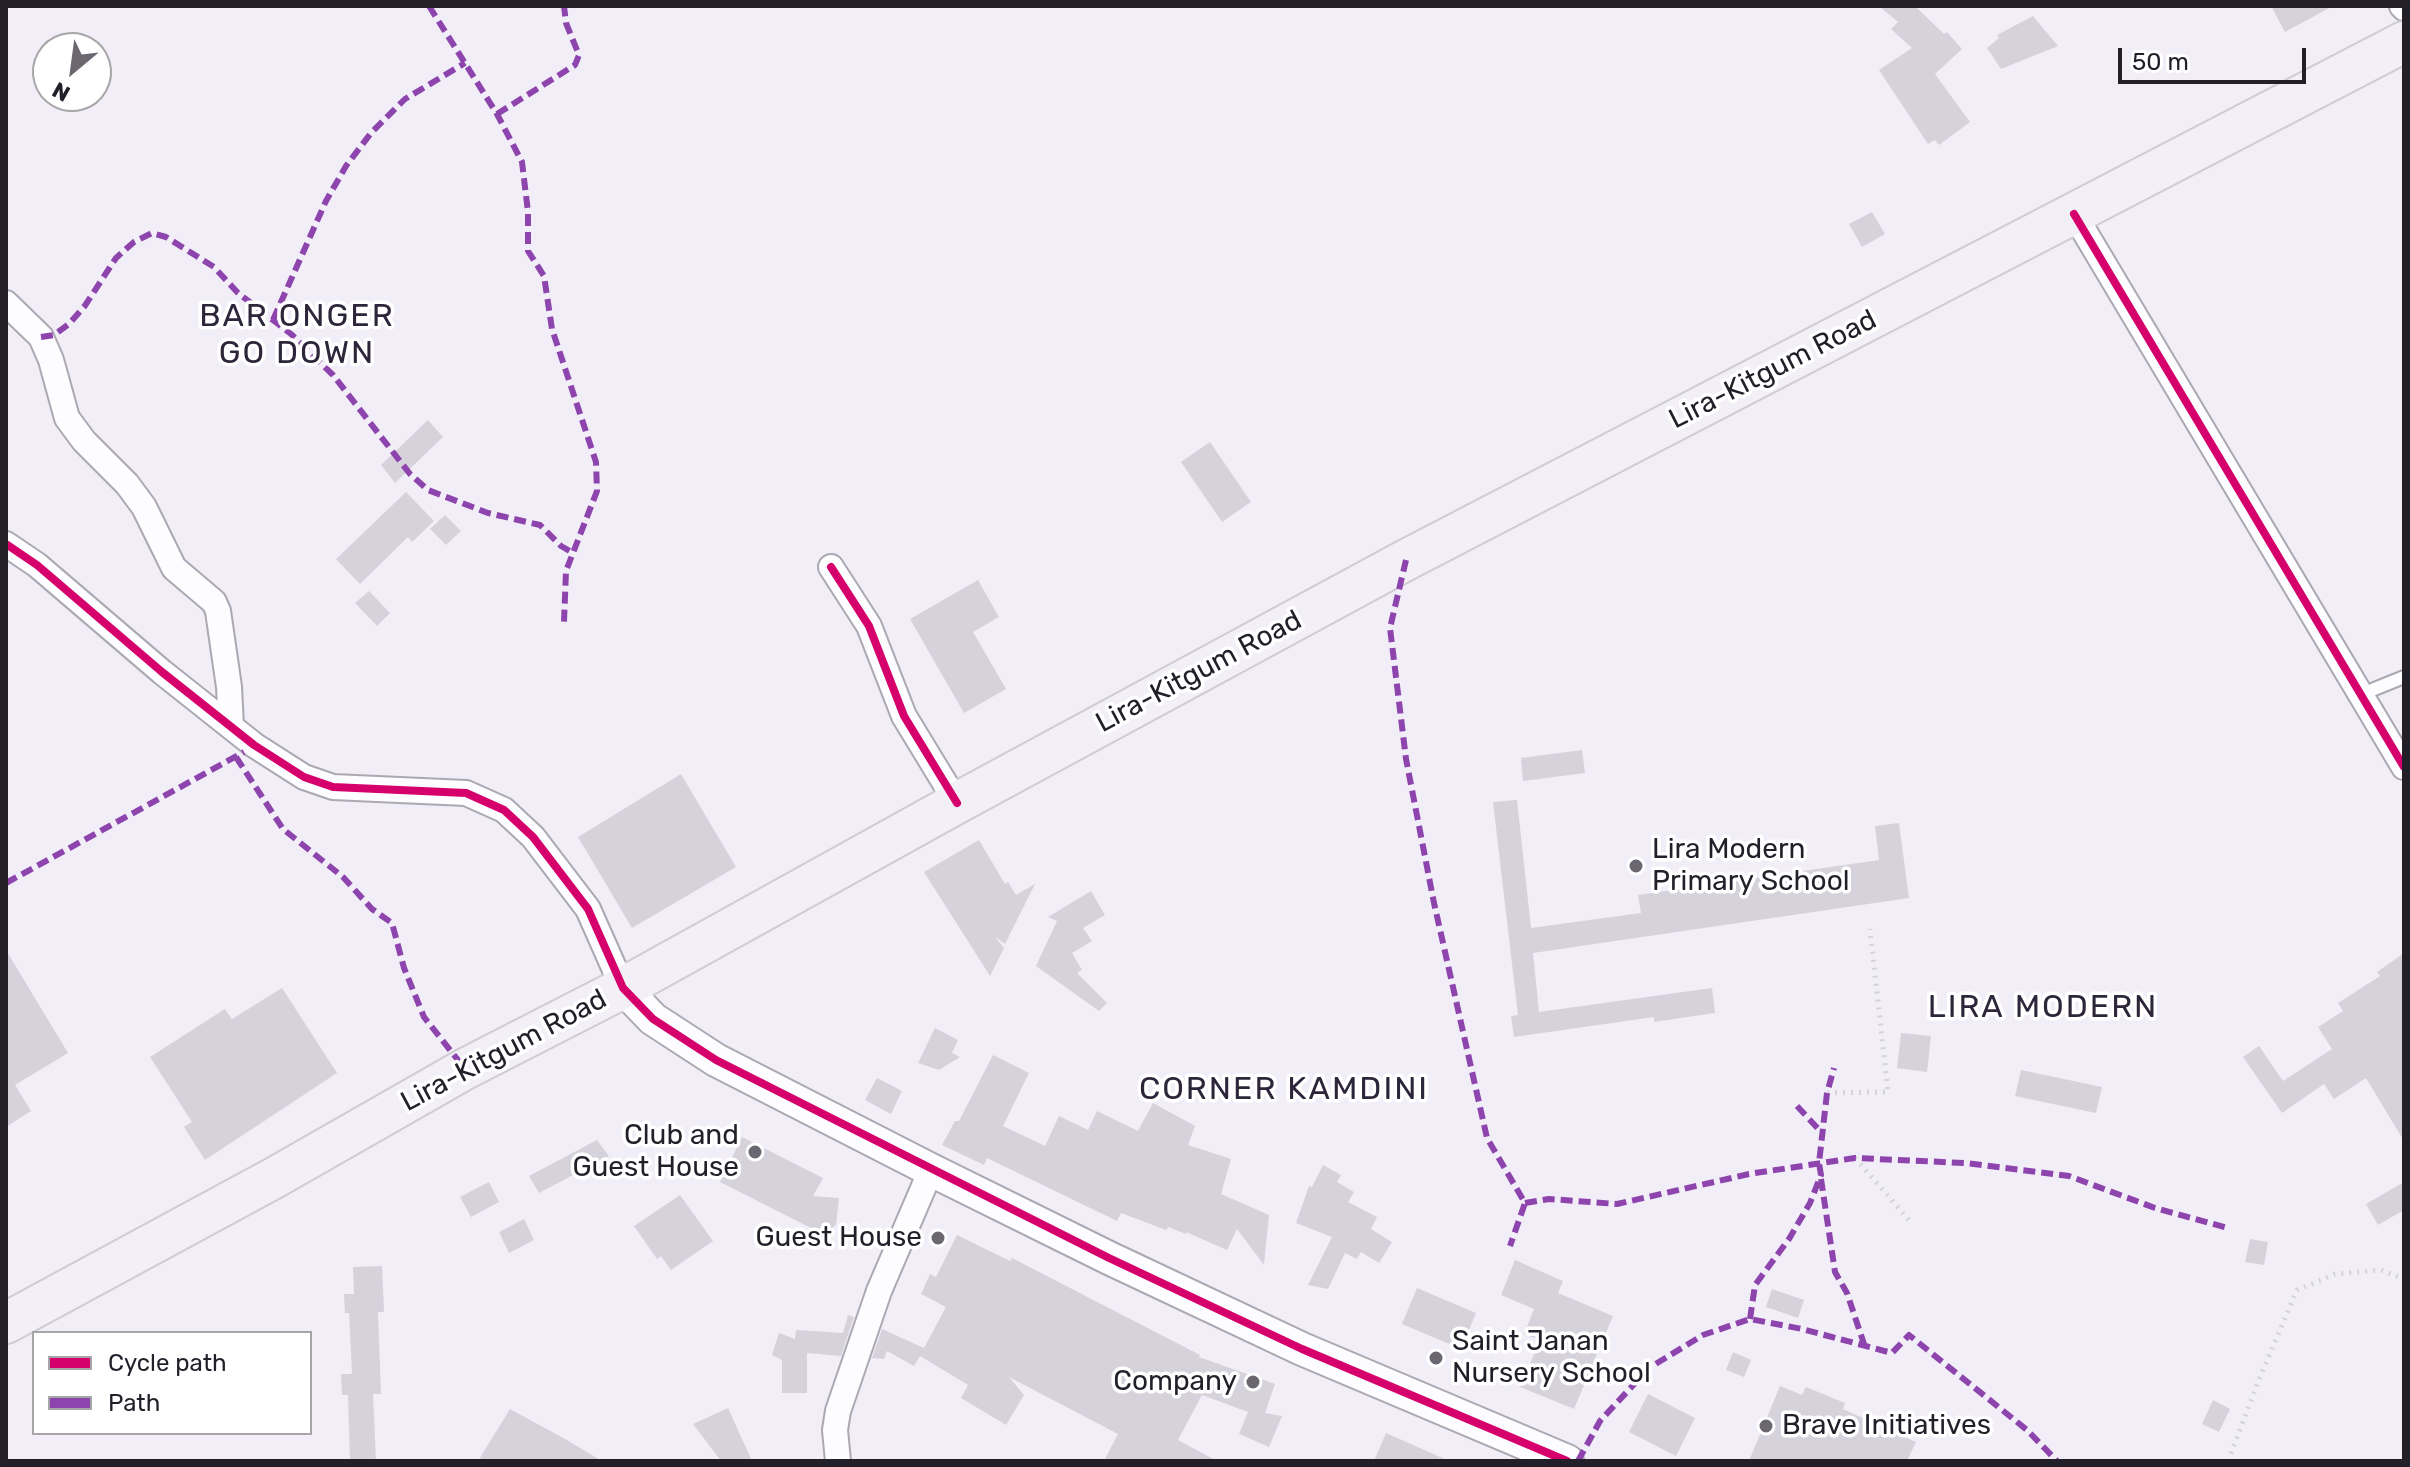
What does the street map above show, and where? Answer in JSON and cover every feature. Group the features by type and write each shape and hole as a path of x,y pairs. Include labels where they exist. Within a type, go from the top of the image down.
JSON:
{"main road":[{"name":"Lira-Kitgum Road","path":"6,1323 274,1178 465,1069 623,988 1406,560 2404,42"}],"street":[{"path":"2074,214 2404,767"},
{"path":"6,303 41,337 51,360 67,418 144,507 174,568 214,602 227,672 231,726"},
{"path":"6,544 37,565 162,672 254,745 304,777 333,787 466,793 504,810 533,837 588,909 623,988 653,1019 716,1060 1109,1258 1302,1349 1567,1461"},
{"path":"831,567 869,626 904,716 957,803"},
{"path":"838,1461 835,1430 838,1411 879,1291 931,1170"}],"lane":[{"path":"2362,694 2404,677"}],"path":[{"path":"1827,1093 1888,1092 1870,929"},
{"path":"1855,1158 1909,1220"},
{"path":"2228,1461 2297,1290 2335,1274 2381,1270 2404,1279"}],"building":[{"path":"1879,6 1915,6 1944,34 1947,32 1962,49 1935,74 1970,122 1939,145 1935,140 1928,144 1879,70 1912,48 1891,29 1898,22"},
{"path":"2271,6 2333,6 2285,32"},
{"path":"2033,16 2058,46 2001,69 1987,48 1999,38 1997,35"},
{"path":"1872,212 1885,234 1862,247 1849,224"},
{"path":"428,420 443,437 395,483 381,465"},
{"path":"1210,442 1251,502 1222,522 1181,462"},
{"path":"406,492 434,521 412,542 408,537 360,584 336,559"},
{"path":"445,515 461,531 446,545 430,529"},
{"path":"978,580 999,617 973,632 1006,689 964,713 910,619"},
{"path":"369,591 390,613 377,626 355,603"},
{"path":"1582,750 1585,773 1523,781 1521,758"},
{"path":"681,774 736,867 632,928 578,837"},
{"path":"1517,800 1531,928 1641,913 1638,895 1879,860 1875,826 1899,823 1909,898 1533,953 1539,1012 1712,988 1715,1013 1654,1022 1654,1017 1514,1037 1511,1016 1518,1015 1493,802"},
{"path":"979,840 1005,884 1008,882 1016,895 1035,884 1005,944 995,937 1004,948 990,976 924,872"},
{"path":"1091,891 1105,915 1083,928 1092,941 1072,953 1082,970 1077,973 1107,1003 1099,1011 1036,966 1057,921 1048,917"},
{"path":"6,950 68,1053 15,1085 31,1111 6,1127"},
{"path":"2404,953 2404,1141 2366,1078 2334,1099 2324,1084 2282,1113 2243,1057 2259,1046 2283,1081 2332,1049 2318,1027 2343,1011 2338,1003 2380,976 2377,972"},
{"path":"282,988 337,1073 205,1160 184,1127 192,1122 150,1057 225,1009 232,1019"},
{"path":"935,1028 958,1040 952,1053 960,1057 939,1070 918,1063"},
{"path":"1901,1033 1931,1036 1927,1072 1897,1068"},
{"path":"993,1055 1029,1073 1003,1126 1045,1146 1059,1116 1088,1130 1097,1111 1138,1131 1153,1103 1195,1126 1188,1145 1231,1159 1221,1194 1269,1215 1264,1265 1237,1229 1227,1250 1186,1232 1168,1227 1166,1230 1121,1213 1117,1221 987,1158 984,1165 942,1145 955,1121 959,1121"},
{"path":"2021,1070 2102,1087 2096,1113 2015,1096"},
{"path":"877,1078 902,1091 891,1114 865,1100"},
{"path":"742,1137 823,1178 813,1196 839,1198 836,1225 819,1238 811,1228 720,1182"},
{"path":"597,1140 609,1156 539,1193 529,1176"},
{"path":"1323,1165 1341,1175 1337,1182 1354,1192 1348,1202 1377,1217 1371,1229 1392,1242 1379,1263 1361,1252 1357,1259 1345,1253 1328,1289 1308,1285 1332,1237 1296,1223 1309,1186 1312,1187"},
{"path":"489,1182 499,1202 471,1217 460,1197"},
{"path":"2404,1182 2404,1210 2378,1225 2366,1204"},
{"path":"680,1195 713,1241 671,1270 661,1256 657,1259 634,1226"},
{"path":"524,1219 534,1240 509,1253 499,1232"},
{"path":"957,1235 1010,1261 1012,1258 1199,1357 1275,1384 1265,1413 1282,1416 1269,1447 1239,1434 1248,1412 1202,1395 1178,1440 1217,1461 1104,1461 1118,1434 1009,1377 1024,1395 1006,1425 961,1398 968,1385 920,1356 914,1366 887,1351 884,1359 872,1358 882,1329 924,1348 946,1307 921,1294 930,1274 936,1277"},
{"path":"2250,1239 2268,1242 2264,1265 2245,1262"},
{"path":"1515,1260 1563,1281 1558,1293 1613,1316 1574,1409 1520,1387 1540,1340 1524,1334 1534,1309 1501,1295"},
{"path":"382,1266 384,1312 378,1312 381,1394 373,1394 376,1461 350,1461 348,1395 342,1395 341,1374 352,1374 349,1313 345,1313 344,1294 354,1294 353,1267"},
{"path":"1417,1288 1476,1313 1461,1349 1402,1324"},
{"path":"1772,1289 1804,1300 1798,1318 1766,1307"},
{"path":"848,1315 854,1317 841,1356 807,1353 807,1393 782,1393 782,1360 772,1355 779,1333 795,1339 796,1330 843,1333"},
{"path":"1733,1352 1751,1360 1744,1377 1726,1370"},
{"path":"1780,1386 1802,1395 1806,1387 1845,1403 1843,1409 1916,1442 1907,1461 1749,1461"},
{"path":"1648,1394 1695,1418 1676,1456 1629,1432"},
{"path":"2213,1400 2230,1409 2219,1432 2202,1424"},
{"path":"728,1408 752,1461 721,1461 693,1424"},
{"path":"510,1409 565,1439 602,1461 478,1461"},
{"path":"1386,1433 1449,1461 1374,1461"}],"marked path":[{"path":"429,6 497,114 522,162 528,212 528,251 544,276 552,329 596,462 597,491 566,571 564,622"},
{"path":"497,114 575,65 579,55 566,23 564,6"},
{"path":"273,320 326,201 346,166 371,133 405,99 465,63"},
{"path":"41,337 54,335 69,324 116,258 134,242 152,233 166,237 214,267 238,293 291,334 333,375 410,474 428,490 488,513 540,525 561,546 573,553"},
{"path":"1406,560 1390,628 1406,759 1434,903 1487,1138 1525,1203 1510,1246"},
{"path":"6,883 244,752"},
{"path":"236,757 283,829 343,877 372,909 392,923 404,968 424,1017 465,1069"},
{"path":"1750,1319 1755,1285 1789,1239 1810,1203 1821,1175 1819,1163 1827,1093 1834,1068"},
{"path":"1797,1106 1823,1134"},
{"path":"1525,1203 1549,1199 1617,1204 1749,1174 1855,1158 1965,1163 2069,1176 2155,1208 2228,1228"},
{"path":"1821,1179 1835,1272 1847,1293 1865,1347"},
{"path":"1578,1461 1600,1421 1649,1368 1703,1335 1750,1319 1892,1353 1909,1335 2027,1430 2057,1461"}],"cycle path":[{"path":"2074,214 2404,767"},
{"path":"6,544 37,565 162,672 254,745 304,777 333,787 466,793 504,810 533,837 588,909 623,988 653,1019 716,1060 1109,1258 1302,1349 1567,1461"},
{"path":"831,567 869,626 904,716 957,803"}],"place":[{"name":"Lira Modern Primary School","path":"1636,866"},
{"name":"Club and Guest House","path":"755,1152"},
{"name":"Guest House","path":"938,1238"},
{"name":"Saint Janan Nursery School","path":"1436,1358"},
{"name":"Company","path":"1253,1382"},
{"name":"Brave Initiatives","path":"1766,1426"}],"district":[{"name":"BAR ONGER GO DOWN","path":"297,336"},
{"name":"LIRA MODERN","path":"2043,1008"},
{"name":"CORNER KAMDINI","path":"1284,1090"}]}
